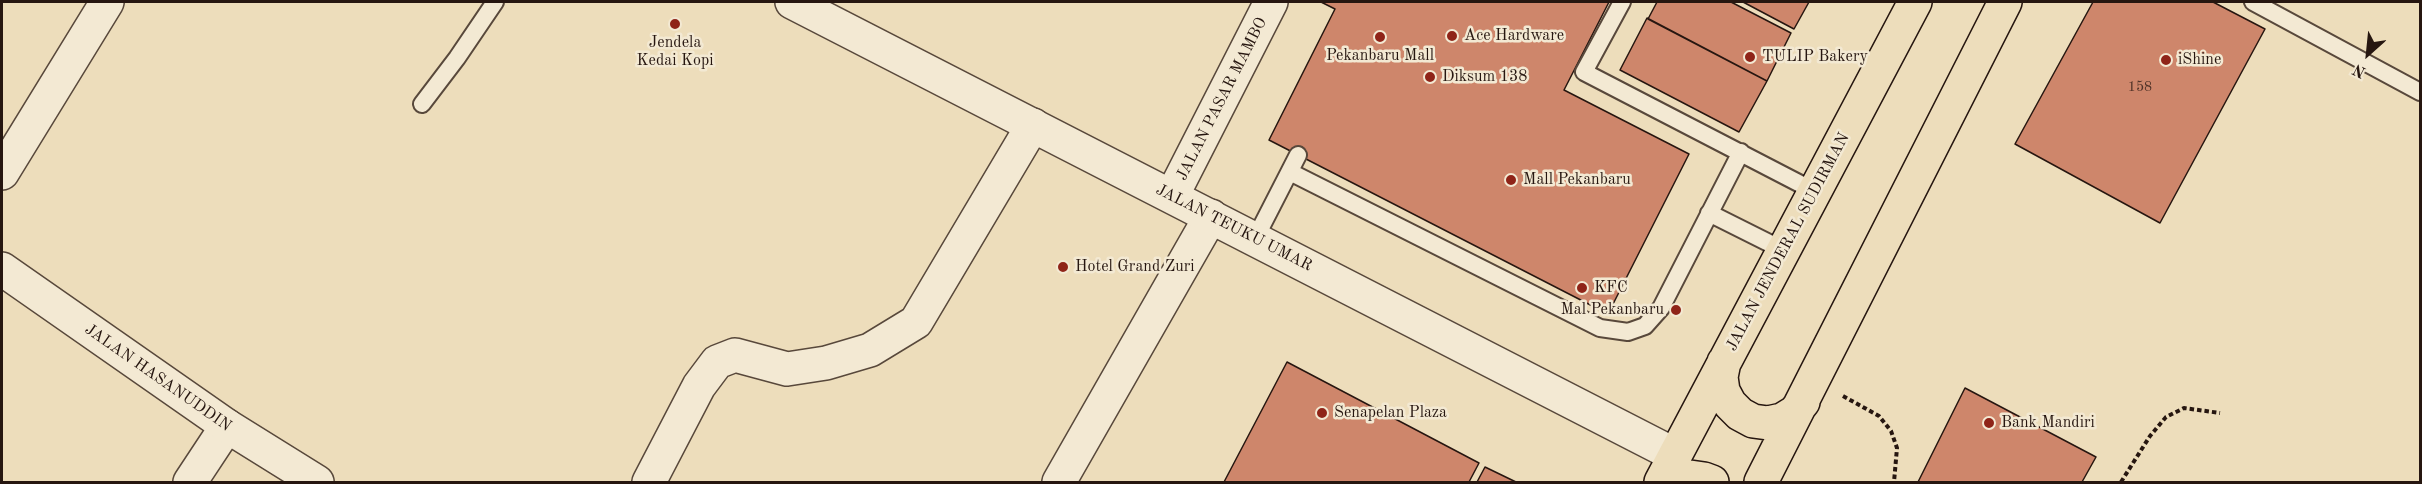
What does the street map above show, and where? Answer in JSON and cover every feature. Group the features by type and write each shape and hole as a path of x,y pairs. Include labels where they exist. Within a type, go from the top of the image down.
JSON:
{"main road":[{"name":"JALAN JENDERAL SUDIRMAN","path":"1669,473 1724,362 1915,2"},
{"path":"1761,483 2005,2"},
{"path":"1724,362 1721,377 1726,398 1740,414 1753,421 1768,423 1782,420 1795,412 1809,392"},
{"path":"1669,473 1704,479 1712,483"}],"street":[{"path":"2,172 107,2"},
{"name":"JALAN TEUKU UMAR","path":"792,2 1255,239 1669,473"},
{"name":"JALAN PASAR MAMBO","path":"1172,196 1271,2"},
{"path":"649,483 699,386 717,362 735,355 787,369 826,363 870,350 916,322 1033,125"},
{"path":"1059,483 1211,216"},
{"name":"JALAN HASANUDDIN","path":"2,270 227,426 317,483"},
{"path":"190,483 227,426"}],"lane":[{"path":"422,104 495,2"},
{"path":"1622,2 1584,72 1815,191"},
{"path":"2253,2 2421,92"},
{"path":"1290,172 1600,328 1611,331 1637,330 1646,326 1660,308 1740,152"},
{"path":"1255,239 1298,155"},
{"path":"1709,213 1783,250"}],"path":[{"path":"1809,392 1859,404 1879,416 1892,432 1897,447 1894,483"},
{"path":"2121,483 2150,436 2166,417 2184,408 2220,413"}],"building":[{"name":"Mall Pekanbaru","path":"1321,2 1609,2 1564,90 1689,154 1608,314 1269,140 1335,9"},
{"name":"TULIP Bakery","path":"1657,2 1731,2 1791,33 1767,81 1648,19"},
{"path":"1743,2 1809,2 1794,29"},
{"path":"2093,2 2213,2 2265,29 2160,223 2015,144"},
{"path":"1647,18 1767,81 1739,132 1620,70"},
{"name":"Senapelan Plaza","path":"1287,362 1479,463 1469,482 1224,482"},
{"name":"Bank Mandiri","path":"1965,388 2096,457 2082,482 1918,482"},
{"path":"1485,467 1516,482 1477,482"}],"place":[{"name":"Jendela Kedai Kopi","path":"675,24"},
{"name":"Ace Hardware","path":"1452,36"},
{"name":"Pekanbaru Mall","path":"1380,37"},
{"name":"TULIP Bakery","path":"1750,57"},
{"name":"iShine","path":"2166,60"},
{"name":"Diksum 138","path":"1430,77"},
{"name":"Mall Pekanbaru","path":"1511,180"},
{"name":"Hotel Grand Zuri","path":"1063,267"},
{"name":"KFC","path":"1582,288"},
{"name":"Mal Pekanbaru","path":"1676,310"},
{"name":"Senapelan Plaza","path":"1322,413"},
{"name":"Bank Mandiri","path":"1989,423"}]}
